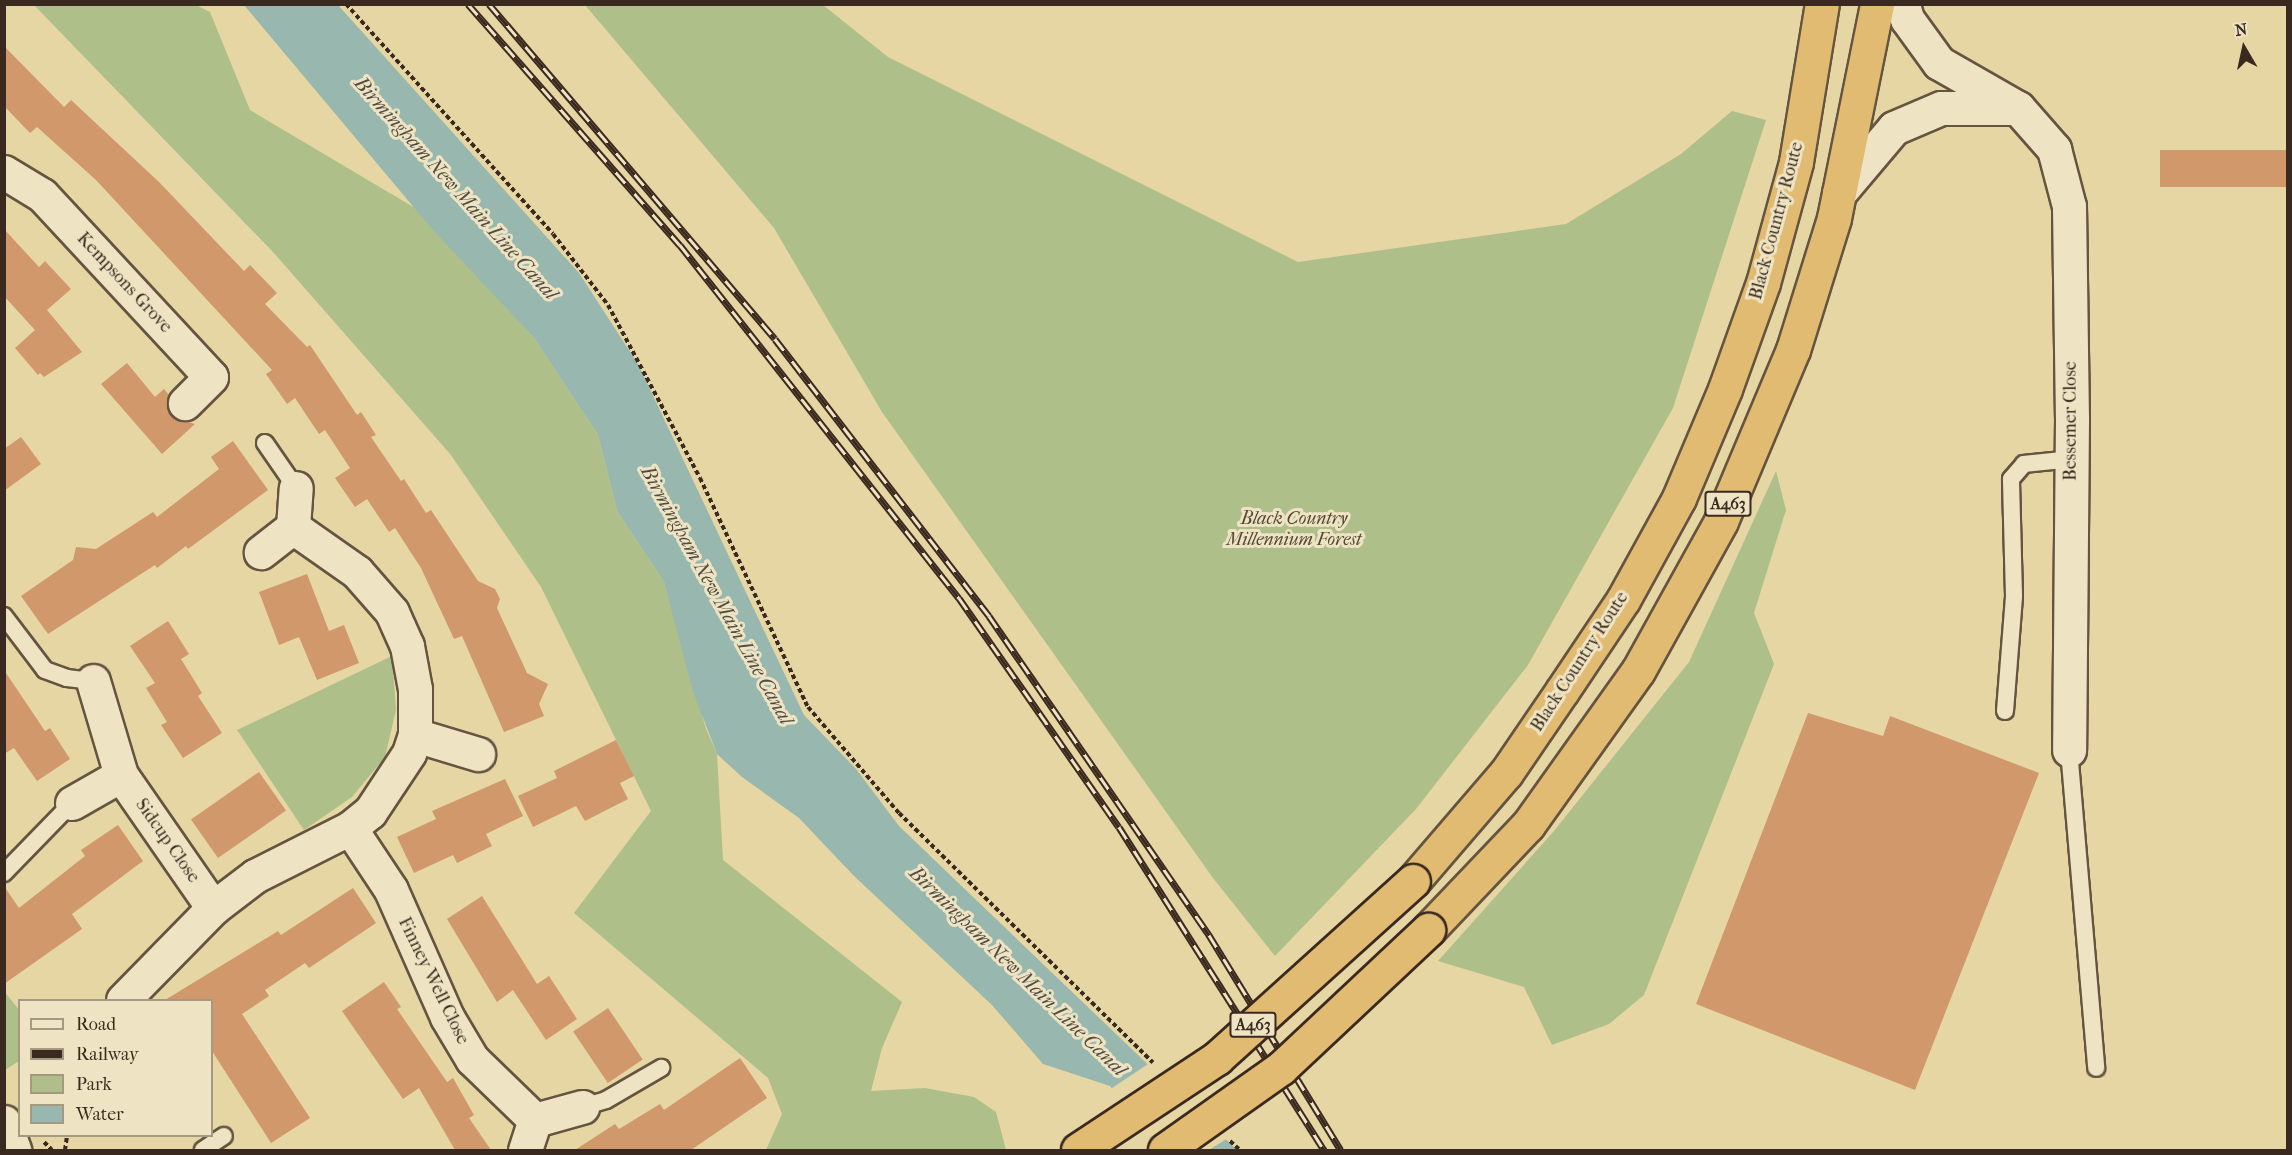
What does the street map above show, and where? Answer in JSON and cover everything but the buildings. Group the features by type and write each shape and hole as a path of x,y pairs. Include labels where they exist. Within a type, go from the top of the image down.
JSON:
{"highway":[{"name":"Black Country Route","path":"1078,1150 1216,1058 1413,881 1506,773 1623,600 1679,498 1725,389 1763,283 1796,162 1822,4"},
{"name":"A463","path":"1165,1150 1281,1068 1428,930 1528,825 1638,671 1720,521 1793,350 1839,193 1877,4"}],"street":[{"name":"Bessemer Close","path":"1903,4 1907,19 1939,63 2018,108 2054,149 2069,207 2072,459 2069,750"},
{"path":"1839,193 1894,128 1941,108 2018,108"},
{"name":"Kempsons Grove","path":"4,172 42,195 211,377 185,403"},
{"path":"261,552 293,527 296,488"},
{"path":"124,999 213,908 255,876 350,828 388,789 409,753 415,735 417,708 412,665 392,612 357,572 293,527"},
{"name":"Sidcup Close","path":"93,681 121,775 213,908"},
{"path":"415,735 478,754"},
{"path":"72,803 121,775"},
{"name":"Finney Well Close","path":"350,828 391,890 447,1017 472,1059 535,1120"},
{"path":"4,1114 18,1102"},
{"path":"525,1150 535,1120 582,1107"},
{"path":"4,1122 14,1150"}],"lane":[{"path":"265,443 296,488"},
{"path":"2005,711 2014,596 2011,479 2024,464 2072,459"},
{"path":"4,616 45,670 67,678 93,681"},
{"path":"2069,750 2096,1068"},
{"path":"4,873 72,803"},
{"path":"582,1107 606,1100 661,1068"},
{"path":"203,1150 224,1136"}],"path":[{"path":"346,4 553,234 608,305 700,478 808,706 899,813 1160,1070"},
{"path":"1227,1137 1240,1150"}],"green space":[{"path":"194,4 210,12 250,110 415,208 534,338 598,435 617,511 664,582 706,729 717,754 723,860 902,1002 882,1048 871,1091 925,1088 974,1097 996,1112 1006,1150 766,1150 782,1114 768,1078 574,913 651,811 541,587 451,455 273,252 34,5"},
{"name":"Black Country Millennium Forest","path":"585,5 823,5 888,57 1298,262 1566,224 1681,154 1732,111 1766,120 1673,408 1528,665 1416,809 1275,956 1213,878 882,412 774,228"},
{"path":"1776,471 1786,510 1754,613 1774,664 1644,995 1609,1024 1552,1045 1524,987 1438,961 1554,831 1689,662"},
{"path":"392,656 396,710 385,757 352,797 304,830 237,730"},
{"path":"4,991 18,1008 18,1062 5,1070"}],"water":[{"name":"Birmingham New Main Line Canal","path":"244,5 338,5 579,273 638,364 804,715 856,769 899,826 1237,1150 1160,1150 1110,1086 1043,1064 992,1005 854,876 799,818 742,777 717,754 693,692 664,582 617,511 598,435 534,338 432,229"}],"pier":[{"path":"1151,1062 1228,1138 1209,1150 1156,1150 1109,1090"}],"railway":[{"path":"468,4 680,245 959,598 1119,827 1324,1150"},
{"path":"489,4 775,339 989,616 1209,935 1341,1150"}]}
